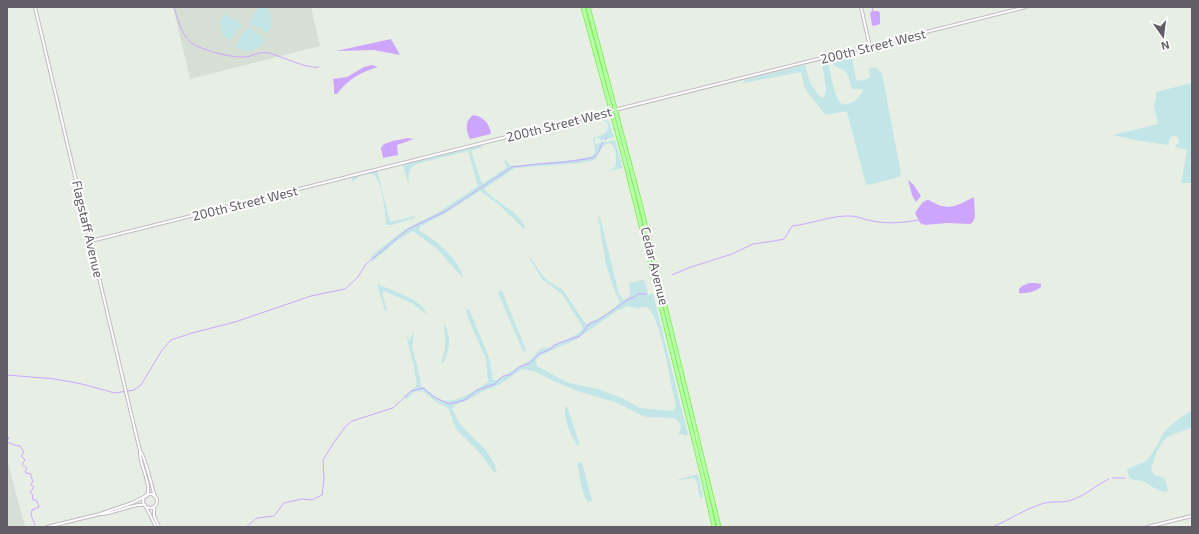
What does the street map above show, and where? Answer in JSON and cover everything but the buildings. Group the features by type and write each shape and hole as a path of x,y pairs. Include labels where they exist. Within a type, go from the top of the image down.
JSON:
{"highway":[{"path":"644,240 648,239"}],"main road":[{"name":"Cedar Avenue","path":"584,7 644,240 714,527"},
{"name":"Cedar Avenue","path":"588,7 616,110 719,527"}],"street":[{"name":"Flagstaff Avenue","path":"35,7 140,450 143,455 149,490 146,496"},
{"path":"861,7 870,47"},
{"name":"200th Street West","path":"91,241 1026,7"},
{"name":"Flagstaff Avenue","path":"147,477 155,497"},
{"path":"100,514 151,495 155,497 157,501 153,508 153,513 159,527"},
{"path":"146,496 143,502 156,527"},
{"path":"47,527 136,505 150,508 155,506"},
{"path":"1147,527 1192,516"}],"shaded area":[{"path":"173,7 311,7 320,46 190,79"},
{"path":"259,7 265,7 271,16 271,26 267,33 250,23"},
{"path":"872,11 878,11 880,13 880,24 874,26 872,25 870,13"},
{"path":"224,14 241,23 241,26 230,41 224,36 220,25"},
{"path":"248,27 266,40 256,49 248,51 235,47"},
{"path":"391,39 400,55 374,50 336,51"},
{"path":"849,55 852,57 856,79 858,81 868,79 870,76 869,69 875,67 882,73 901,174 899,177 869,185 866,184 847,112 825,114 807,92 801,72 743,83 745,80 805,65 810,83 821,98 824,97 826,89 822,64 825,61 828,63 835,93 840,103 847,104 856,100 863,90 853,89 845,71 833,65 833,59"},
{"path":"372,65 378,67 355,77 337,94 334,94 333,79 347,77 364,67"},
{"path":"1192,83 1192,183 1181,183 1187,150 1175,147 1179,142 1177,137 1171,137 1169,145 1113,135 1158,124 1154,105 1156,92"},
{"path":"473,115 480,117 485,121 491,134 470,139 467,123"},
{"path":"603,116 609,122 614,137 600,141 599,138 595,138 595,144 615,140 623,168 608,171 615,167 616,154 613,146 608,143 601,149 595,160 580,163 515,168 484,189 513,212 523,223 526,229 524,229 498,204 480,191 419,228 421,232 444,248 457,264 463,276 462,277 438,250 413,231 398,240 372,262 371,256 404,230 437,213 478,186 468,151 416,164 411,169 408,177 409,187 403,165 482,145 482,147 471,151 482,184 507,167 504,161 506,160 510,166 572,160 592,156 595,152 593,138 606,132 608,124 605,121 599,119 558,129 557,127"},
{"path":"408,138 414,139 397,145 398,155 383,158 381,148 384,144"},
{"path":"377,170 390,222 415,216 415,218 392,225 386,225 382,193 375,175 362,175 353,183 351,177"},
{"path":"908,180 913,184 921,196 916,202 912,195"},
{"path":"974,197 975,217 973,222 970,224 947,223 925,225 920,223 915,213 924,201 927,200 947,207 957,205"},
{"path":"598,216 601,221 619,294 624,300 629,297 629,282 636,282 643,279 648,295 653,293 688,435 678,435 681,425 674,418 647,417 615,402 580,392 534,371 522,369 499,385 455,405 452,409 460,423 482,446 491,458 497,472 494,472 480,453 456,429 448,408 436,402 423,391 414,392 406,400 405,396 417,385 405,331 409,341 414,332 412,347 421,386 434,396 444,401 457,399 471,393 488,382 486,359 468,318 466,308 470,311 490,360 493,380 497,380 530,360 540,349 550,347 574,336 582,330 582,326 562,294 542,279 530,259 531,258 547,280 563,290 587,324 610,311 618,305 620,301 615,292 606,265","holes":["628,306 637,308 647,307 652,313 657,324 665,353 676,406 673,411 640,408 622,398 601,390 566,382 537,366 536,360 539,356 577,339 618,310"]},
{"path":"1029,283 1041,284 1041,287 1031,292 1019,293 1019,289 1022,286"},
{"path":"377,284 413,300 424,309 426,314 412,303 384,291 382,293 387,310 385,311"},
{"path":"499,291 502,291 526,350 525,352 522,349 498,293"},
{"path":"444,324 447,328 449,338 449,349 443,363 441,363 445,344"},
{"path":"567,406 580,445 577,445 568,427 565,417 565,408"},
{"path":"1192,410 1192,427 1164,440 1152,466 1151,471 1154,474 1164,478 1166,481 1168,492 1157,489 1142,481 1129,478 1127,469 1147,461 1164,432 1177,420"},
{"path":"7,460 25,526 7,527"},
{"path":"582,462 592,501 588,502 582,489 577,463"},
{"path":"698,474 703,497 700,498 697,482 694,478 673,481"}],"waterway":[{"path":"174,7 186,38 200,47 216,53 239,57 269,53 302,65 319,67"},
{"path":"872,7 873,12"},
{"path":"7,375 55,379 82,384 115,393 134,390 141,385 162,350 171,340 235,322 311,296 345,289 358,277 366,264 408,229 446,211 512,167 592,158 597,155 603,142"},
{"path":"672,275 688,268 732,254 753,244 784,239 792,226 844,216 854,216 884,223 918,220"},
{"path":"246,527 257,518 274,516 284,503 302,499 312,500 322,495 324,480 323,460 334,442 346,426 352,421 393,408 411,391 423,388 434,397 449,404 465,400 477,390 495,384 503,376 510,375 519,367 530,363 539,354 551,349 553,346 580,336 590,323 597,321 630,298 633,298 638,294 646,294"},
{"path":"7,436 9,438 7,441"},
{"path":"7,442 20,446 24,452 21,456 25,460 22,465 27,468 25,472 31,474 33,481 31,485 34,487 30,492 33,495 32,499 37,501 39,507 32,510 31,515 35,525"},
{"path":"1112,478 1125,478"},
{"path":"992,527 1038,505 1048,502 1072,500 1109,479"}]}
